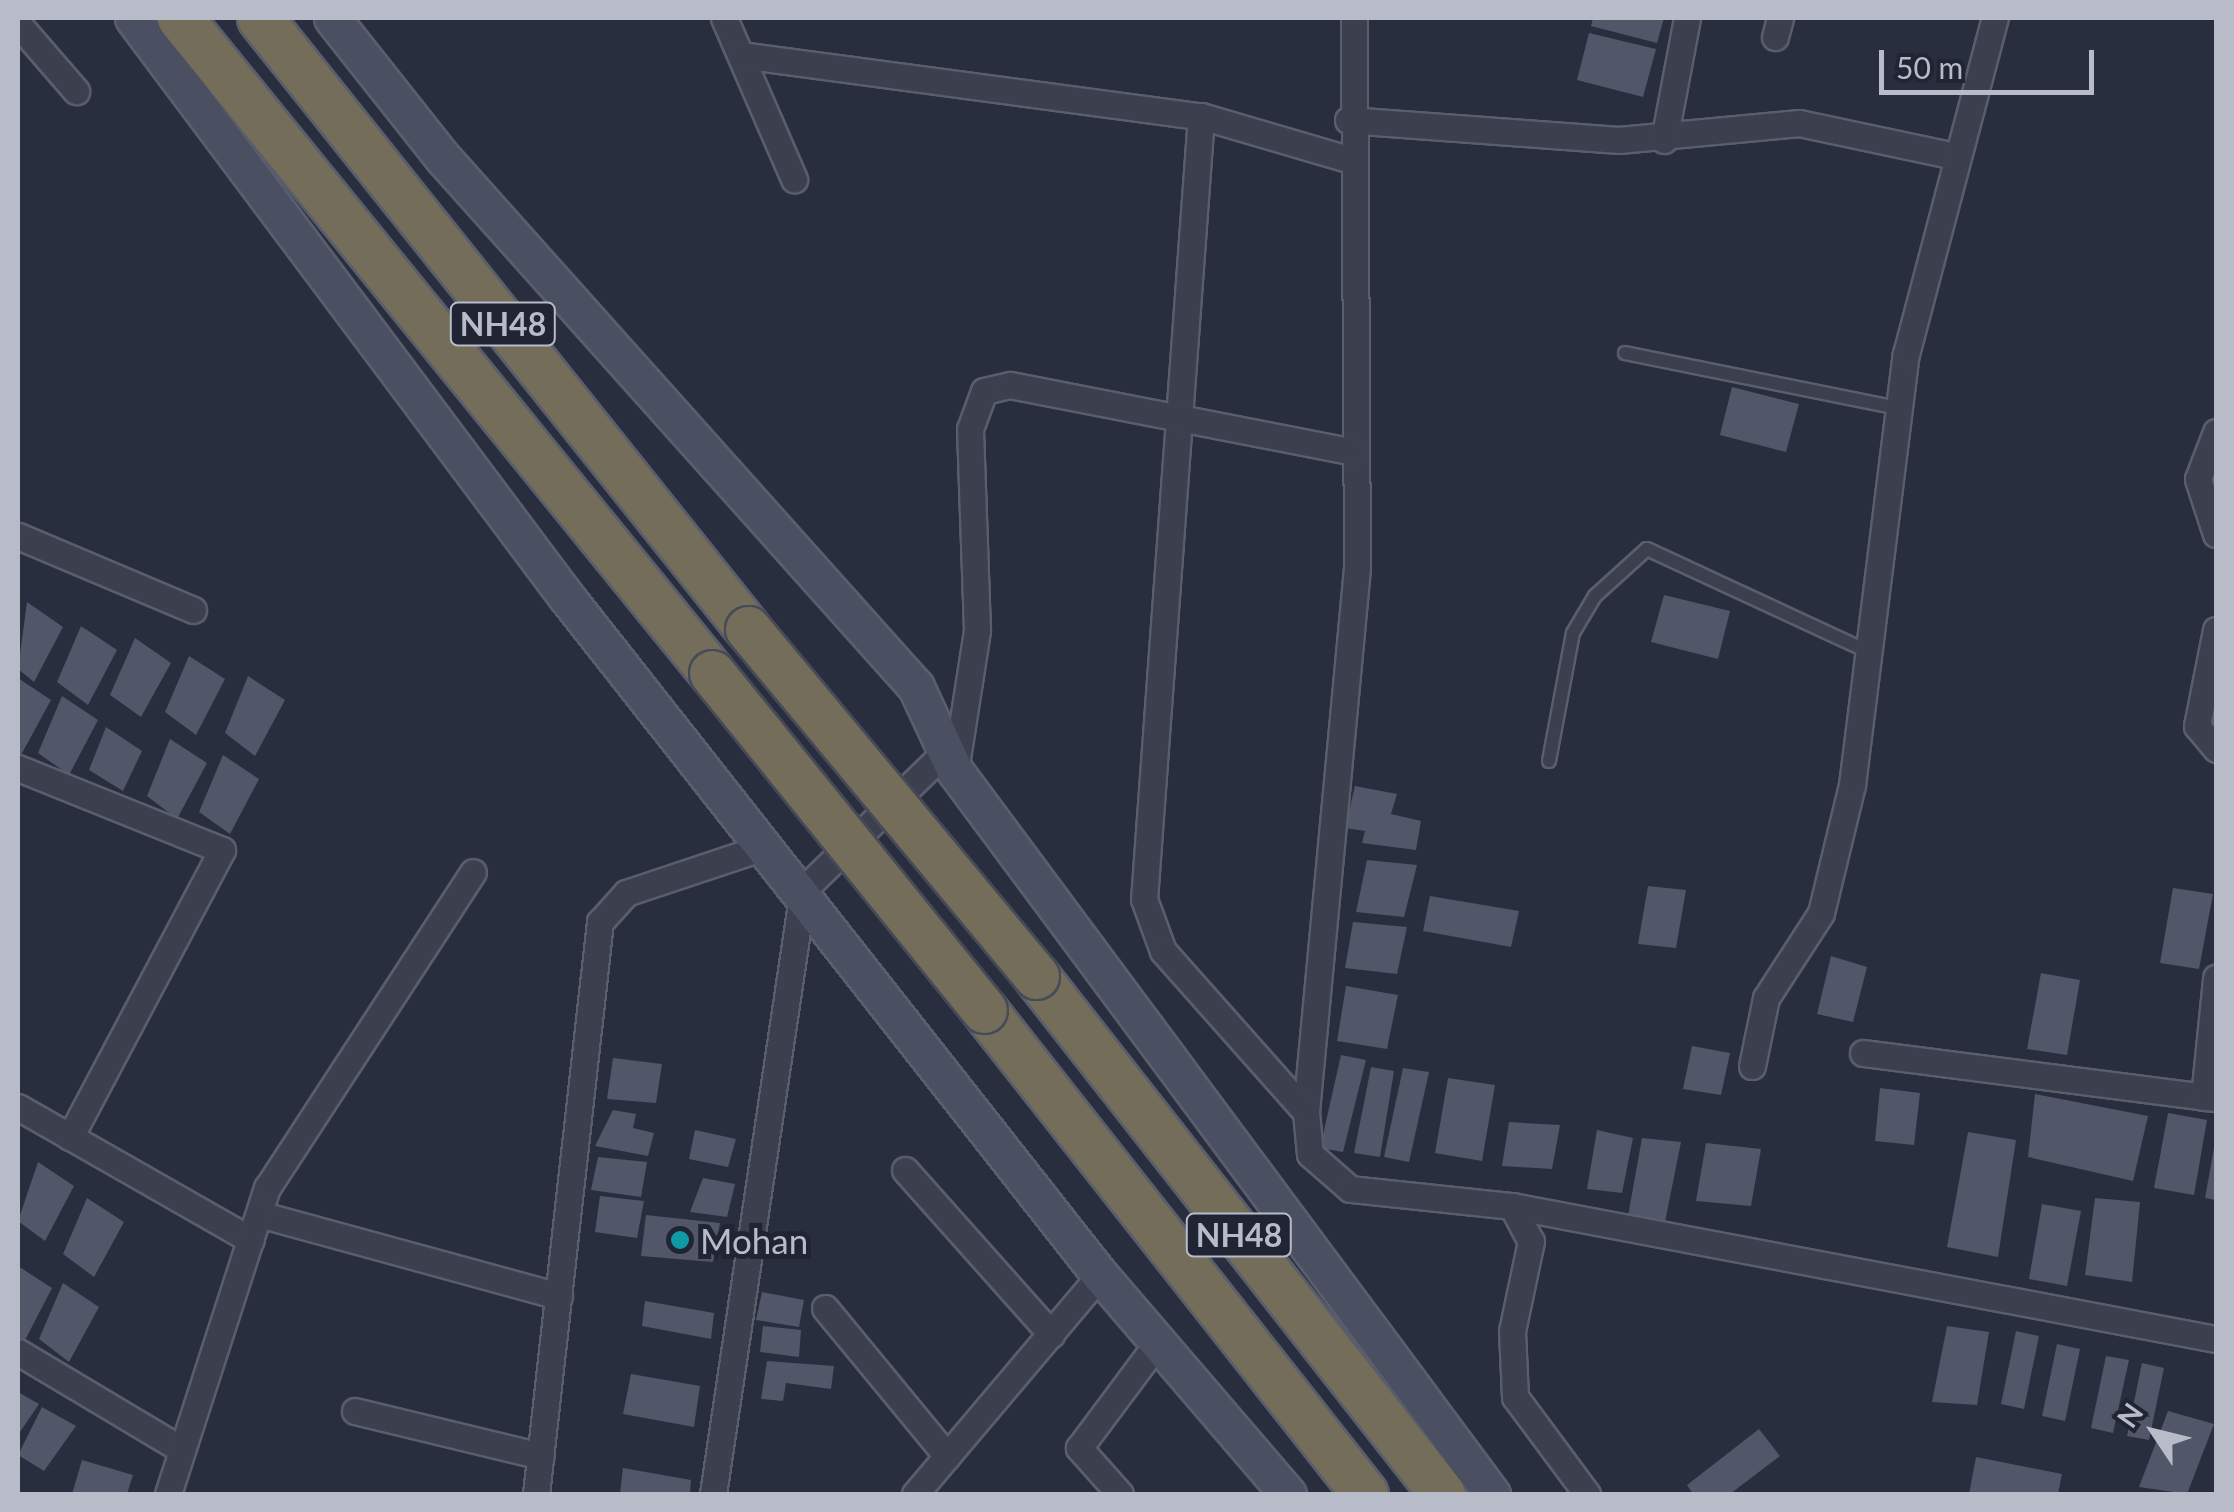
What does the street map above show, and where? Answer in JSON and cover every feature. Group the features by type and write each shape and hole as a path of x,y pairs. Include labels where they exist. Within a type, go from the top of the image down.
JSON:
{"highway":[{"name":"NH48","path":"180,18 1365,1494"},
{"name":"NH48","path":"260,18 1036,976 1442,1494"}],"main road":[{"path":"133,18 565,596 803,890 1100,1275 1288,1494"},
{"path":"332,18 443,158 916,687 949,763 1492,1494"}],"street":[{"path":"724,18 794,179"},
{"path":"1354,18 1348,159 1357,568 1306,1112 1310,1154 1350,1189 1512,1206 2216,1339"},
{"path":"1664,140 1687,18"},
{"path":"1752,1066 1766,998 1821,913 1852,785 1898,408 1954,156 1994,18"},
{"path":"18,24 76,91"},
{"path":"741,55 1201,116 1348,159"},
{"path":"1201,116 1173,416 1144,899 1163,951 1306,1112"},
{"path":"1348,120 1664,140 1799,123 1954,156"},
{"path":"713,1494 803,890 949,763 977,630 974,405 984,391 1010,384 1354,452"},
{"path":"2216,432 2198,480 2216,534"},
{"path":"18,536 194,610"},
{"path":"2216,630 2197,726 2216,749"},
{"path":"18,768 222,850 70,1137"},
{"path":"536,1494 600,922 626,893 767,846"},
{"path":"168,1494 178,1448 259,1214 366,1028 474,872"},
{"path":"1863,1052 2210,1097 2216,978"},
{"path":"18,1107 251,1240"},
{"path":"905,1170 1050,1334"},
{"path":"1512,1206 1532,1242 1512,1331 1515,1397 1588,1494"},
{"path":"259,1214 559,1296"},
{"path":"916,1494 1100,1275"},
{"path":"825,1308 947,1456"},
{"path":"1120,1494 1080,1448 1158,1342"},
{"path":"18,1352 178,1448"},
{"path":"355,1411 541,1456"}],"lane":[{"path":"1625,353 1898,408"},
{"path":"1548,761 1573,633 1595,596 1647,549 1867,651"}],"building":[{"path":"1593,18 1664,18 1657,43 1591,26"},
{"path":"1589,33 1656,49 1643,97 1577,80"},
{"path":"1732,387 1799,404 1786,452 1720,435"},
{"path":"1664,595 1730,611 1718,659 1651,642"},
{"path":"27,602 63,627 34,682 18,669"},
{"path":"81,626 117,650 88,705 57,682"},
{"path":"135,638 171,663 141,717 110,695"},
{"path":"189,656 225,679 196,735 165,712"},
{"path":"248,676 285,700 255,756 225,733"},
{"path":"18,678 51,700 21,755 18,752"},
{"path":"62,696 98,720 69,775 38,753"},
{"path":"106,727 142,751 123,791 89,770"},
{"path":"170,739 207,763 177,819 147,796"},
{"path":"223,755 259,779 230,834 199,812"},
{"path":"1355,786 1397,794 1391,814 1421,821 1416,850 1362,843 1365,831 1345,828"},
{"path":"1367,860 1417,865 1404,917 1356,912"},
{"path":"1648,886 1686,890 1676,948 1638,944"},
{"path":"2173,888 2213,894 2199,969 2160,963"},
{"path":"1430,896 1519,911 1511,947 1423,931"},
{"path":"1353,922 1407,927 1397,974 1345,968"},
{"path":"1831,956 1867,967 1853,1022 1817,1014"},
{"path":"2041,973 2080,980 2067,1055 2027,1049"},
{"path":"1346,986 1398,995 1387,1049 1337,1041"},
{"path":"1692,1046 1730,1053 1721,1095 1683,1089"},
{"path":"1341,1055 1366,1060 1343,1152 1320,1148"},
{"path":"613,1058 662,1064 656,1103 607,1099"},
{"path":"1371,1067 1394,1071 1380,1157 1354,1153"},
{"path":"1403,1068 1429,1072 1409,1162 1384,1157"},
{"path":"1448,1078 1495,1085 1482,1161 1435,1153"},
{"path":"1880,1088 1920,1093 1914,1145 1875,1141"},
{"path":"2035,1094 2148,1116 2133,1181 2028,1157"},
{"path":"613,1110 636,1114 633,1128 654,1133 648,1156 595,1146"},
{"path":"2168,1113 2207,1120 2194,1195 2154,1188"},
{"path":"1509,1122 1560,1125 1552,1169 1502,1166"},
{"path":"695,1130 736,1139 728,1167 689,1159"},
{"path":"1597,1130 1633,1138 1622,1193 1587,1189"},
{"path":"1968,1132 2016,1140 1998,1257 1947,1247"},
{"path":"1642,1138 1681,1142 1665,1222 1628,1216"},
{"path":"2216,1142 2216,1200 2205,1198"},
{"path":"1706,1143 1761,1149 1751,1206 1696,1201"},
{"path":"598,1157 647,1162 641,1197 591,1190"},
{"path":"38,1162 74,1186 45,1241 18,1221"},
{"path":"703,1178 735,1184 727,1217 690,1212"},
{"path":"600,1196 644,1201 637,1238 595,1232"},
{"path":"87,1198 124,1222 94,1277 63,1254"},
{"path":"2095,1198 2140,1202 2132,1282 2085,1275"},
{"path":"2042,1204 2081,1211 2067,1286 2029,1279"},
{"name":"Mohan","path":"646,1215 720,1223 713,1262 641,1256"},
{"path":"18,1266 52,1288 23,1344 18,1340"},
{"path":"63,1283 99,1307 69,1362 39,1339"},
{"path":"762,1292 804,1300 799,1327 756,1320"},
{"path":"645,1301 714,1313 711,1339 642,1326"},
{"path":"763,1326 801,1330 799,1357 760,1352"},
{"path":"1947,1326 1989,1332 1977,1405 1932,1402"},
{"path":"2016,1331 2039,1336 2024,1409 2001,1404"},
{"path":"2057,1344 2080,1349 2065,1421 2042,1416"},
{"path":"2106,1356 2129,1360 2113,1433 2091,1428"},
{"path":"767,1361 834,1366 831,1389 786,1383 783,1401 761,1399"},
{"path":"2142,1363 2164,1368 2149,1440 2127,1436"},
{"path":"631,1374 700,1386 694,1427 623,1414"},
{"path":"18,1392 39,1404 18,1435"},
{"path":"42,1407 76,1426 44,1471 18,1455"},
{"path":"2168,1411 2214,1424 2187,1494 2139,1487"},
{"path":"1759,1429 1780,1456 1730,1494 1693,1494 1687,1485"},
{"path":"1976,1457 2062,1474 2058,1494 1969,1494"},
{"path":"82,1460 133,1475 127,1494 72,1494"},
{"path":"623,1468 691,1480 690,1494 620,1493"}],"place":[{"name":"Mohan","path":"680,1240"}]}
